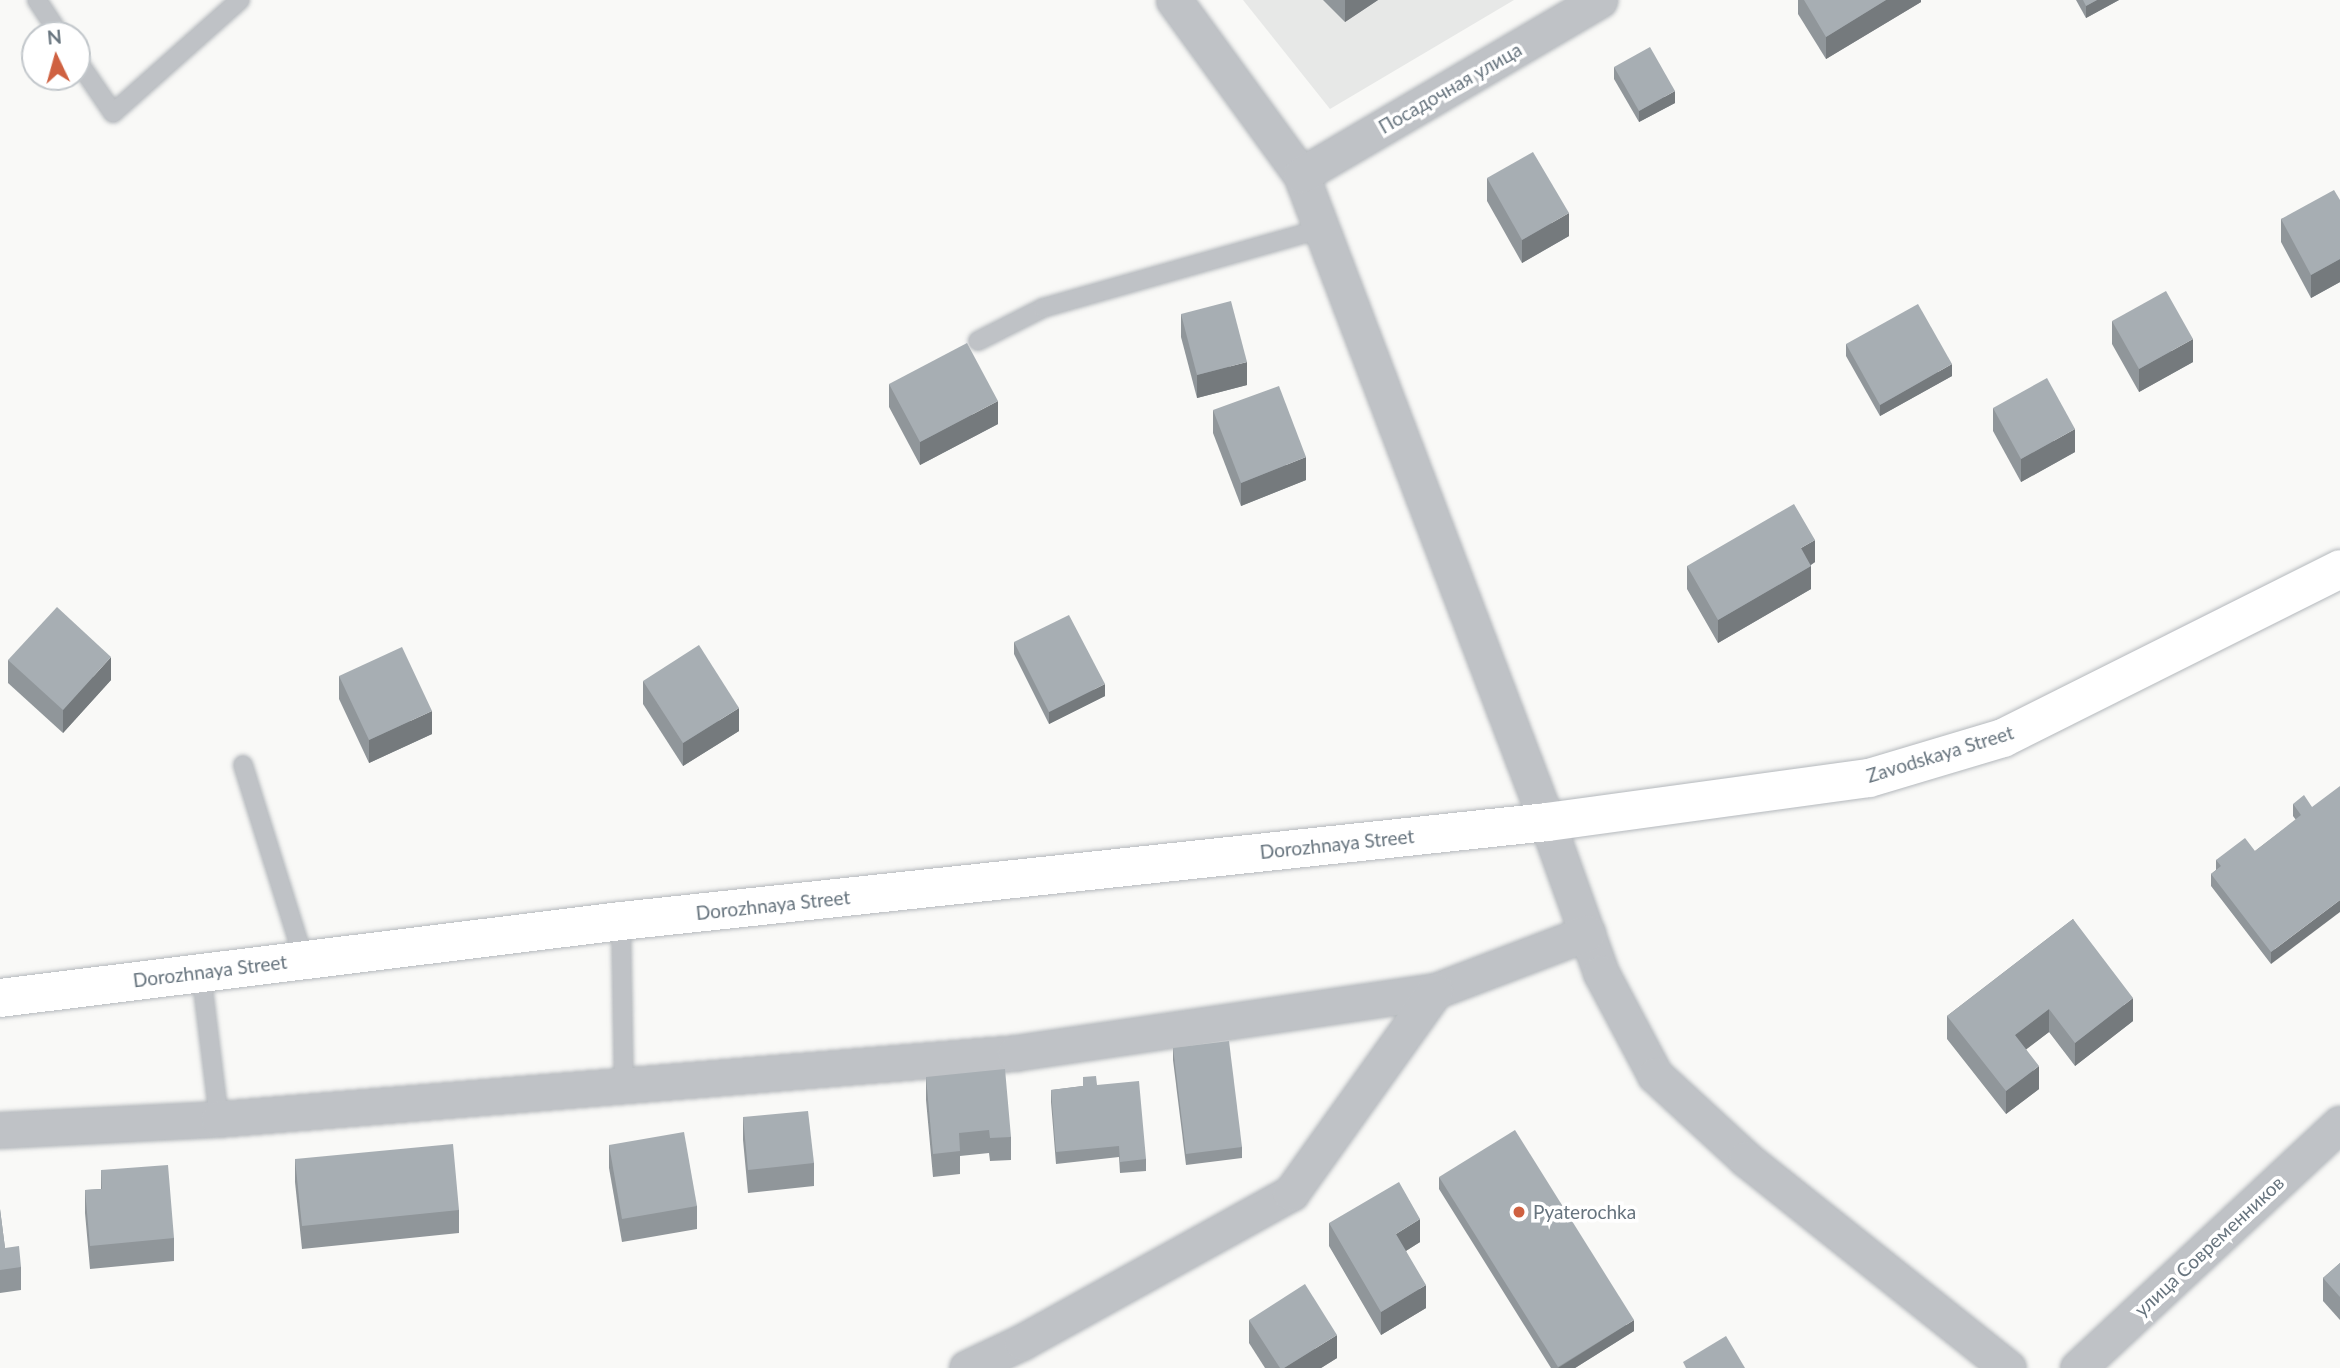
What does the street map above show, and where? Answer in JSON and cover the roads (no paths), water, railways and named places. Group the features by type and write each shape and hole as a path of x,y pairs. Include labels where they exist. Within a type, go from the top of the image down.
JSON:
{"street":[{"path":"1174,0 1301,175 1547,822 1601,973 1655,1075 1746,1159 2008,1368"},
{"name":"Посадочная улица","path":"1301,175 1600,0"},
{"name":"Zavodskaya Street","path":"1547,822 1869,778 2003,738 2340,569"},
{"name":"Dorozhnaya Street","path":"0,998 621,921 1547,822"},
{"path":"0,1130 219,1119 1015,1053 1435,991 1587,933"},
{"path":"967,1368 1022,1342 1291,1193 1435,991"},
{"name":"улица Современников","path":"2078,1368 2340,1124"}],"lane":[{"path":"37,0 51,21"},
{"path":"91,81 113,113 240,0"},
{"path":"978,341 1043,308 1321,229"},
{"path":"243,765 304,960"},
{"path":"621,921 624,1087"},
{"path":"201,972 219,1119"}],"place":[{"name":"Pyaterochka","path":"1519,1212"}]}
